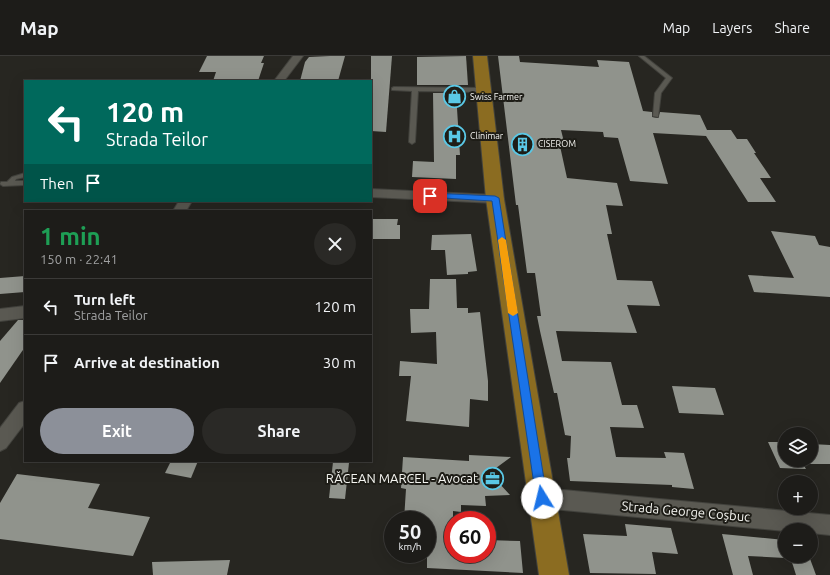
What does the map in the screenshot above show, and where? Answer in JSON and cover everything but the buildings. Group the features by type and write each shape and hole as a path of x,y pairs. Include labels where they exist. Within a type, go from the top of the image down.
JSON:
{"main road":[{"path":"480,56 495,198 554,575"}],"street":[{"path":"280,80 298,56"},
{"path":"372,193 495,198"},
{"path":"0,315 24,312"},
{"path":"0,442 24,410"},
{"name":"Strada George Coșbuc","path":"542,498 830,525"}],"lane":[{"path":"641,56 669,78 658,93 656,116"},
{"path":"394,89 484,90"},
{"path":"412,142 415,89"},
{"path":"24,175 14,178 6,184 24,184"}],"slow traffic":[{"path":"502,240 513,313"}],"place":[{"name":"Swiss Farmer","path":"454,97"},
{"name":"Clinimar","path":"455,136"},
{"name":"CISEROM","path":"523,144"},
{"name":"RĂCEAN MARCEL - Avocat","path":"493,478"}],"route":[{"path":"430,196 495,198 542,498"}]}
